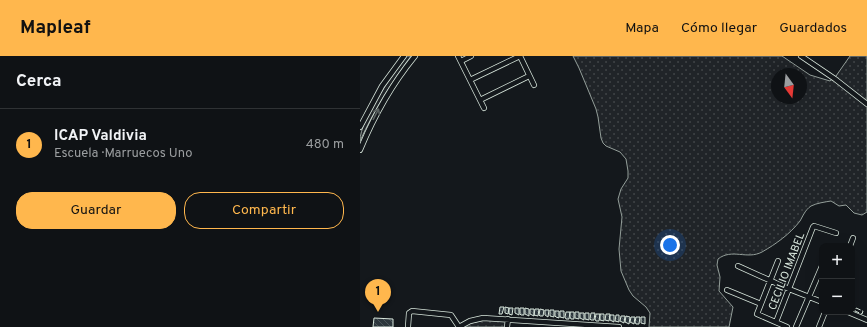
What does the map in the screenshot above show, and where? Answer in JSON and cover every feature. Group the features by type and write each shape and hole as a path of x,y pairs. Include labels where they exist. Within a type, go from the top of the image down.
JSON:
{"street":[{"path":"360,127 382,86 404,56"},
{"path":"360,150 380,108 394,84 415,56"},
{"path":"458,56 484,108"},
{"path":"461,61 471,56"},
{"path":"470,80 520,56 534,85"},
{"path":"801,56 835,79 867,104"},
{"path":"480,100 529,76"},
{"name":"CECILIO IMABEL","path":"776,322 813,227 814,226 836,233"},
{"path":"852,243 854,238"},
{"path":"778,260 757,314 787,327"},
{"path":"738,266 819,301"},
{"path":"796,327 819,273"},
{"path":"727,290 761,304"},
{"path":"408,327 409,313 412,311 451,315 459,327 470,321 483,318 508,319 559,325 619,327"},
{"path":"819,327 823,315"},
{"path":"855,315 867,320"},
{"path":"507,327 508,319"}],"shaded area":[{"path":"407,56 411,56 383,97 360,141 361,132 371,109"},
{"path":"573,56 782,56 800,68 771,68 771,104 807,104 807,73 830,81 836,76 850,56 867,56 867,212 862,215 854,213 846,205 839,206 831,201 816,204 807,209 796,226 778,242 762,252 751,255 729,254 718,259 717,265 720,277 719,291 733,307 729,327 649,327 650,313 646,307 633,296 621,271 619,249 622,217 618,199 621,189 628,178 626,159 620,152 606,146 603,143 596,109"},
{"path":"484,320 505,321 506,327 463,327 468,324"}],"building":[{"path":"500,307 504,307 502,314 499,314"},
{"path":"505,307 509,308 508,314 505,313"},
{"path":"509,308 513,308 512,315 509,314"},
{"path":"515,308 519,308 519,315 515,313"},
{"path":"520,308 524,308 524,315 520,314"},
{"path":"525,308 529,309 529,316 525,314"},
{"path":"530,309 534,309 534,316 530,314"},
{"path":"535,309 539,309 538,316 534,315"},
{"path":"540,309 544,310 543,316 539,315"},
{"path":"545,310 549,310 548,317 545,315"},
{"path":"550,310 554,310 554,317 550,316"},
{"path":"555,311 559,311 559,318 555,316"},
{"path":"560,311 564,311 564,318 560,317"},
{"path":"566,312 570,312 569,319 566,319 565,317"},
{"path":"570,312 574,312 574,319 571,319"},
{"path":"575,312 579,312 579,319 575,318"},
{"path":"580,313 584,313 584,320 580,318"},
{"path":"585,313 589,313 589,320 585,319"},
{"path":"591,313 595,313 594,320 590,319"},
{"path":"596,314 600,314 599,321 596,321 595,319"},
{"path":"600,314 604,314 604,321 600,320"},
{"path":"606,314 610,314 609,321 605,320"},
{"path":"610,315 614,315 614,322 610,320"},
{"path":"616,315 619,315 619,322 615,321"},
{"path":"621,316 625,316 624,323 620,321"},
{"path":"626,316 630,317 629,324 625,322"},
{"path":"631,317 635,317 634,324 630,322"},
{"path":"636,317 640,317 639,324 636,324 635,322"},
{"path":"641,317 645,317 645,324 641,323"},
{"path":"374,318 393,319 393,327 373,327"}],"fence":[{"path":"856,308 863,311 862,314 855,311 856,308"}],"place":[{"name":"ICAP Valdivia","path":"378,312"}]}
